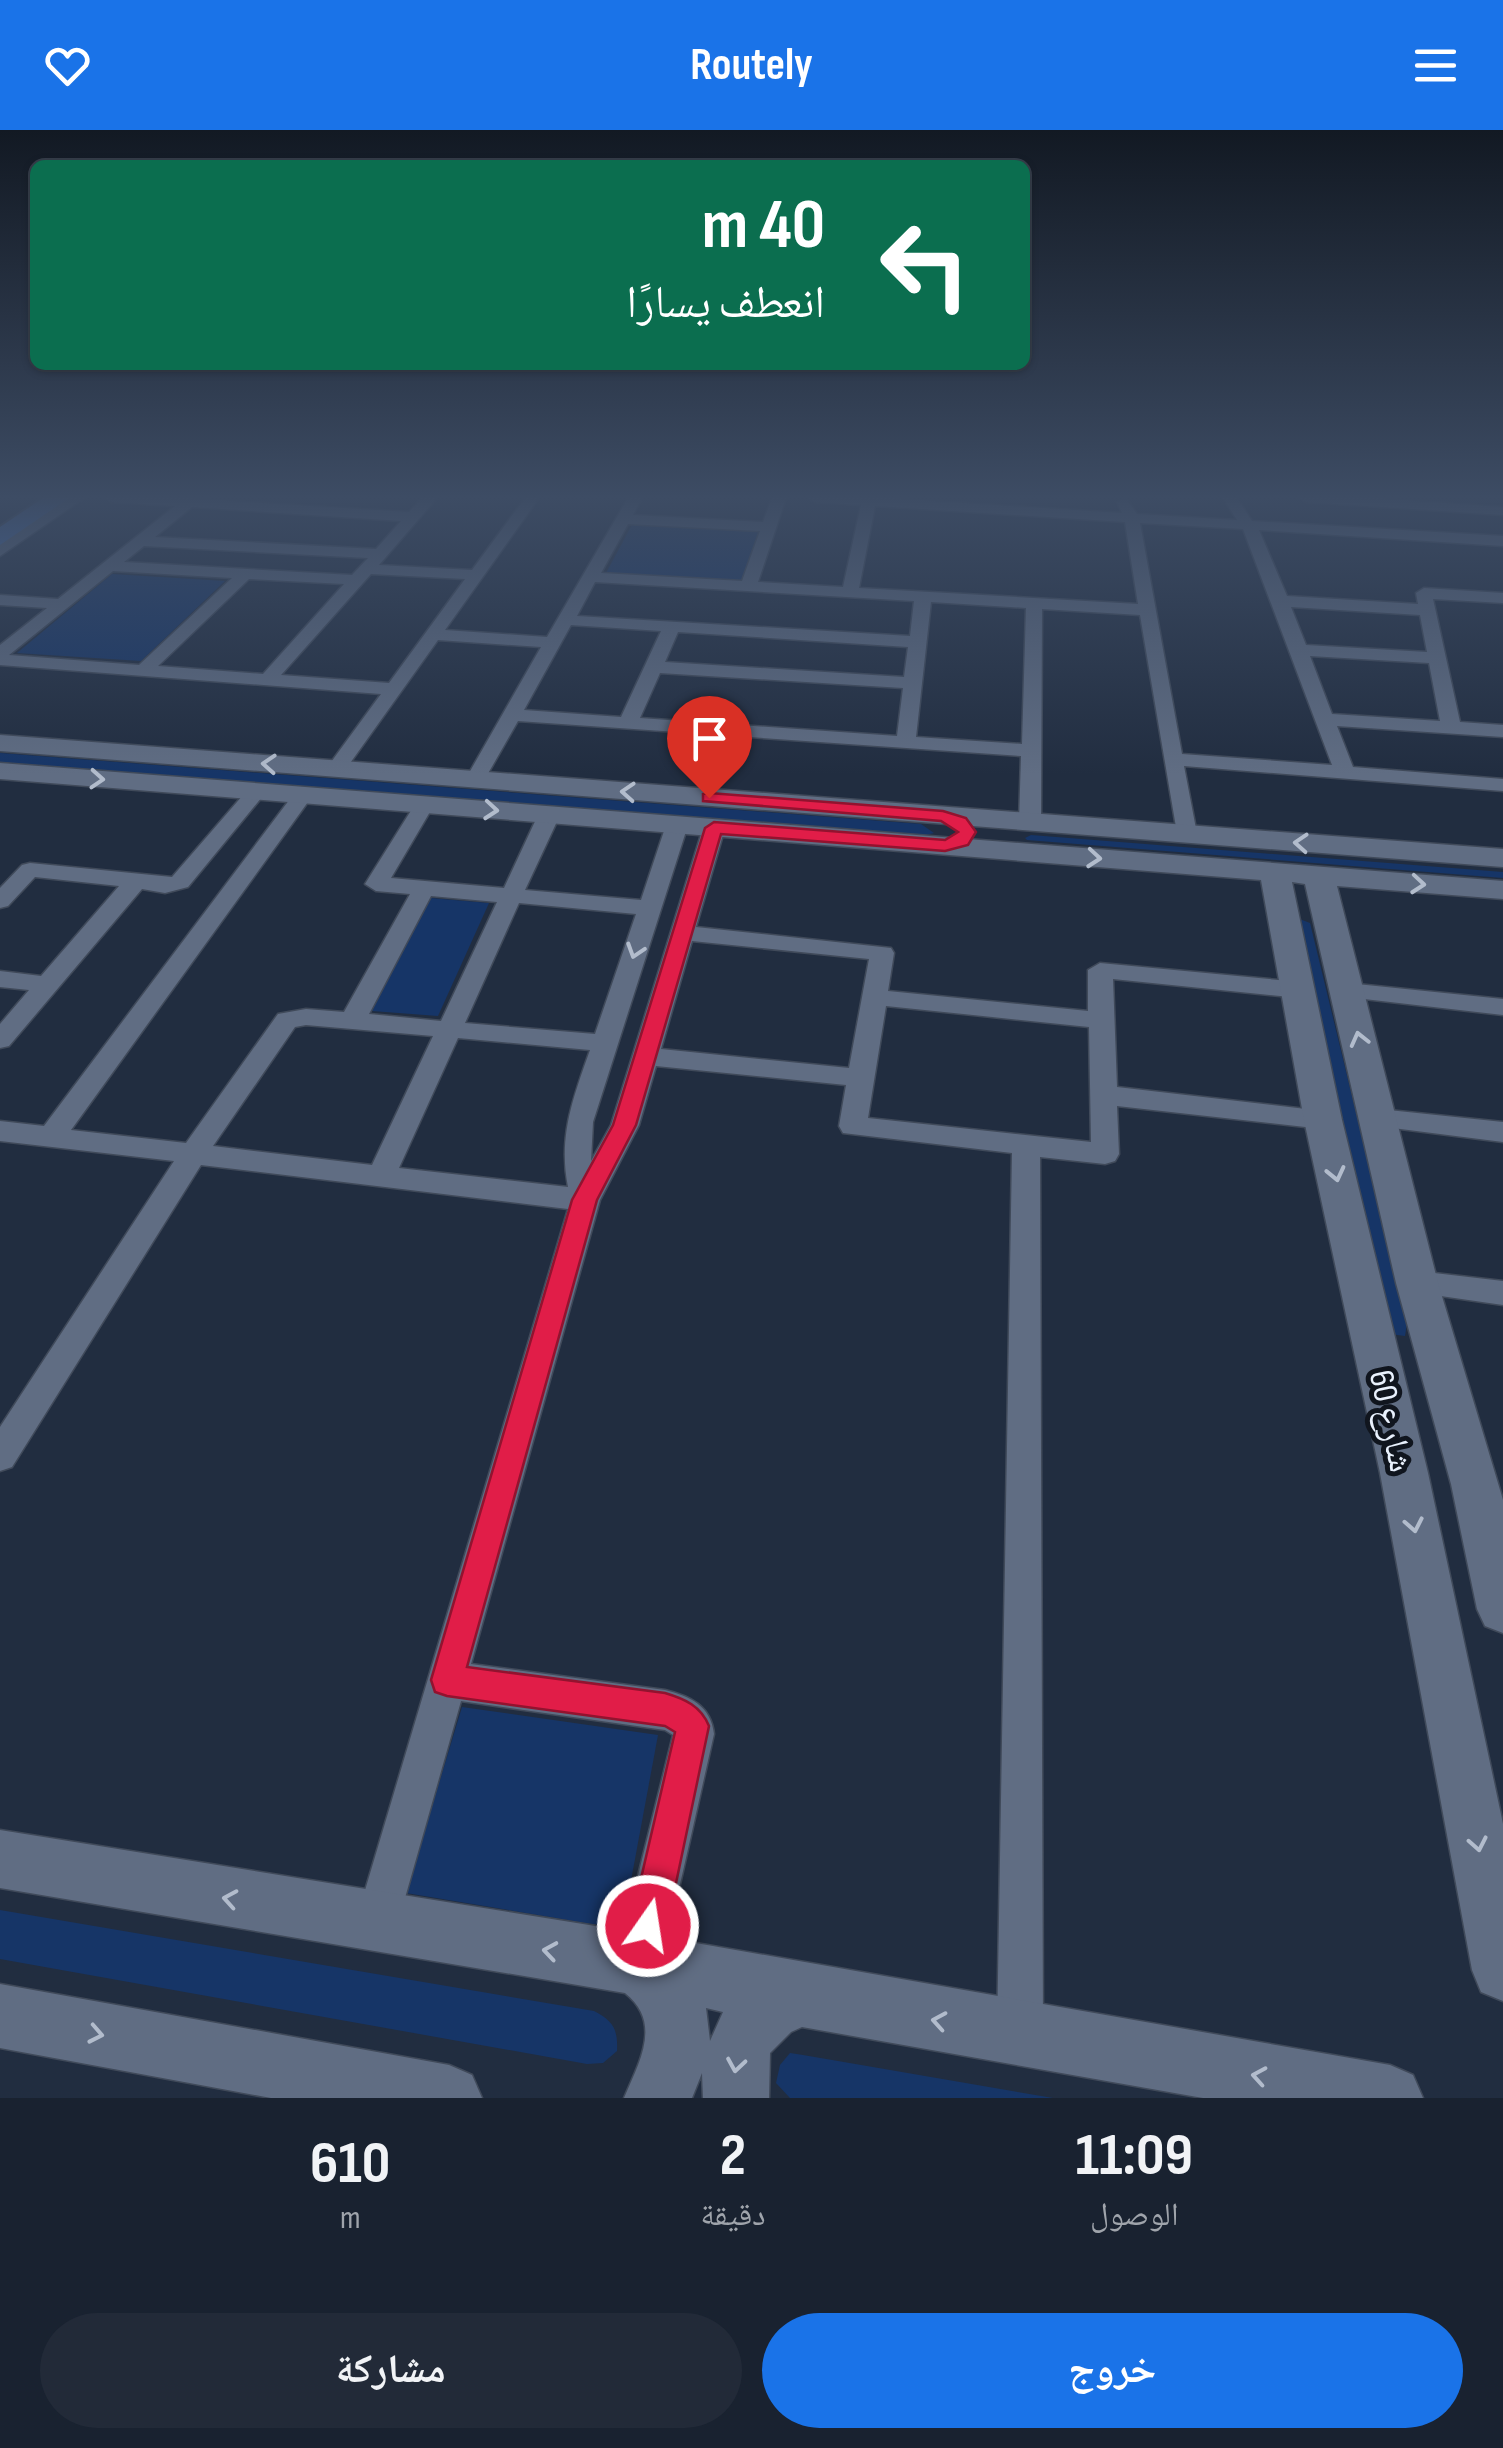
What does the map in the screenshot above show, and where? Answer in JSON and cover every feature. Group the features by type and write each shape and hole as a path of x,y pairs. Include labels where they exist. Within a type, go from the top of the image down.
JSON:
{"main road":[{"path":"0,743 475,780 944,831 1020,852 1503,890"},
{"path":"0,772 714,828 944,831 1024,822 1503,858"},
{"path":"1020,852 1000,842 998,832 1004,825 1024,822"},
{"name":"شارع 60","path":"1297,874 1284,917 1503,1970"},
{"name":"شارع 60","path":"1297,874 1330,922 1453,1411 1489,1486 1503,1609"},
{"path":"1284,917 1306,913 1330,922"},
{"path":"1372,1330 1410,1340 1433,1337"},
{"path":"1388,1404 1418,1398 1453,1411"},
{"path":"0,1859 377,1924 639,1964 1390,2098"},
{"path":"639,1964 655,1974 668,1991 680,2033 670,2079 657,2098"},
{"path":"736,2098 736,2054 746,2031 760,2012 780,2001 802,1996"},
{"path":"0,2016 313,2087 449,2098"}],"street":[{"path":"0,657 80,590"},
{"path":"143,671 228,590"},
{"path":"267,680 348,590"},
{"path":"336,769 466,590"},
{"path":"475,780 583,590"},
{"path":"813,590 1147,610"},
{"path":"1143,590 1186,834"},
{"path":"1278,590 1345,773"},
{"path":"1451,727 1424,593 1503,598"},
{"path":"906,742 922,596"},
{"path":"0,600 62,604"},
{"path":"1282,601 1427,610"},
{"path":"1024,822 1032,751 1034,603"},
{"path":"566,620 917,642"},
{"path":"628,723 672,627"},
{"path":"434,634 553,643"},
{"path":"1300,650 1437,658"},
{"path":"0,657 393,690"},
{"path":"654,666 912,684"},
{"path":"512,715 1032,751"},
{"path":"1325,718 1503,731"},
{"path":"1173,759 1503,785"},
{"path":"0,901 30,870 165,886 180,882 257,792"},
{"path":"50,1137 303,795"},
{"path":"424,804 376,884 650,908"},
{"path":"381,1176 549,815"},
{"path":"584,1200 577,1160 578,1122 677,825"},
{"path":"377,1924 584,1200 621,1134 714,828"},
{"path":"0,1040 136,881"},
{"path":"353,1020 424,890"},
{"path":"682,934 882,953 853,1126 1104,1154 1100,970 1300,990"},
{"path":"0,979 47,984"},
{"path":"1347,991 1503,1007"},
{"path":"874,997 1102,1020"},
{"path":"618,1003 660,1008"},
{"path":"0,1456 192,1154 287,1020 353,1020 605,1042"},
{"path":"646,1056 861,1078"},
{"path":"1103,1095 1324,1120"},
{"path":"1379,1118 1503,1132"},
{"path":"0,1131 584,1200"},
{"path":"1020,2035 1026,1146"},
{"path":"1418,1283 1503,1292"},
{"path":"447,1680 665,1710 693,1726 639,1964"}],"shaded area":[{"path":"93,590 216,590 141,661 17,653"},
{"path":"0,753 921,824 934,833 922,836 0,762"},
{"path":"1031,835 1503,872 1503,878 1025,838"},
{"path":"430,898 489,903 438,1016 372,1011"},
{"path":"1297,918 1310,923 1407,1323 1405,1336 1390,1334"},
{"path":"462,1707 658,1735 622,1929 406,1893"},
{"path":"0,1910 594,2011 613,2026 617,2051 603,2063 587,2064 0,1959"},
{"path":"790,2053 1053,2098 790,2098 776,2083 780,2065"}],"route":[{"path":"648,1926 693,1726 665,1710 447,1680 584,1200 625,1125 714,828 945,846 962,841 968,832 960,822 943,816 709,798"}]}
